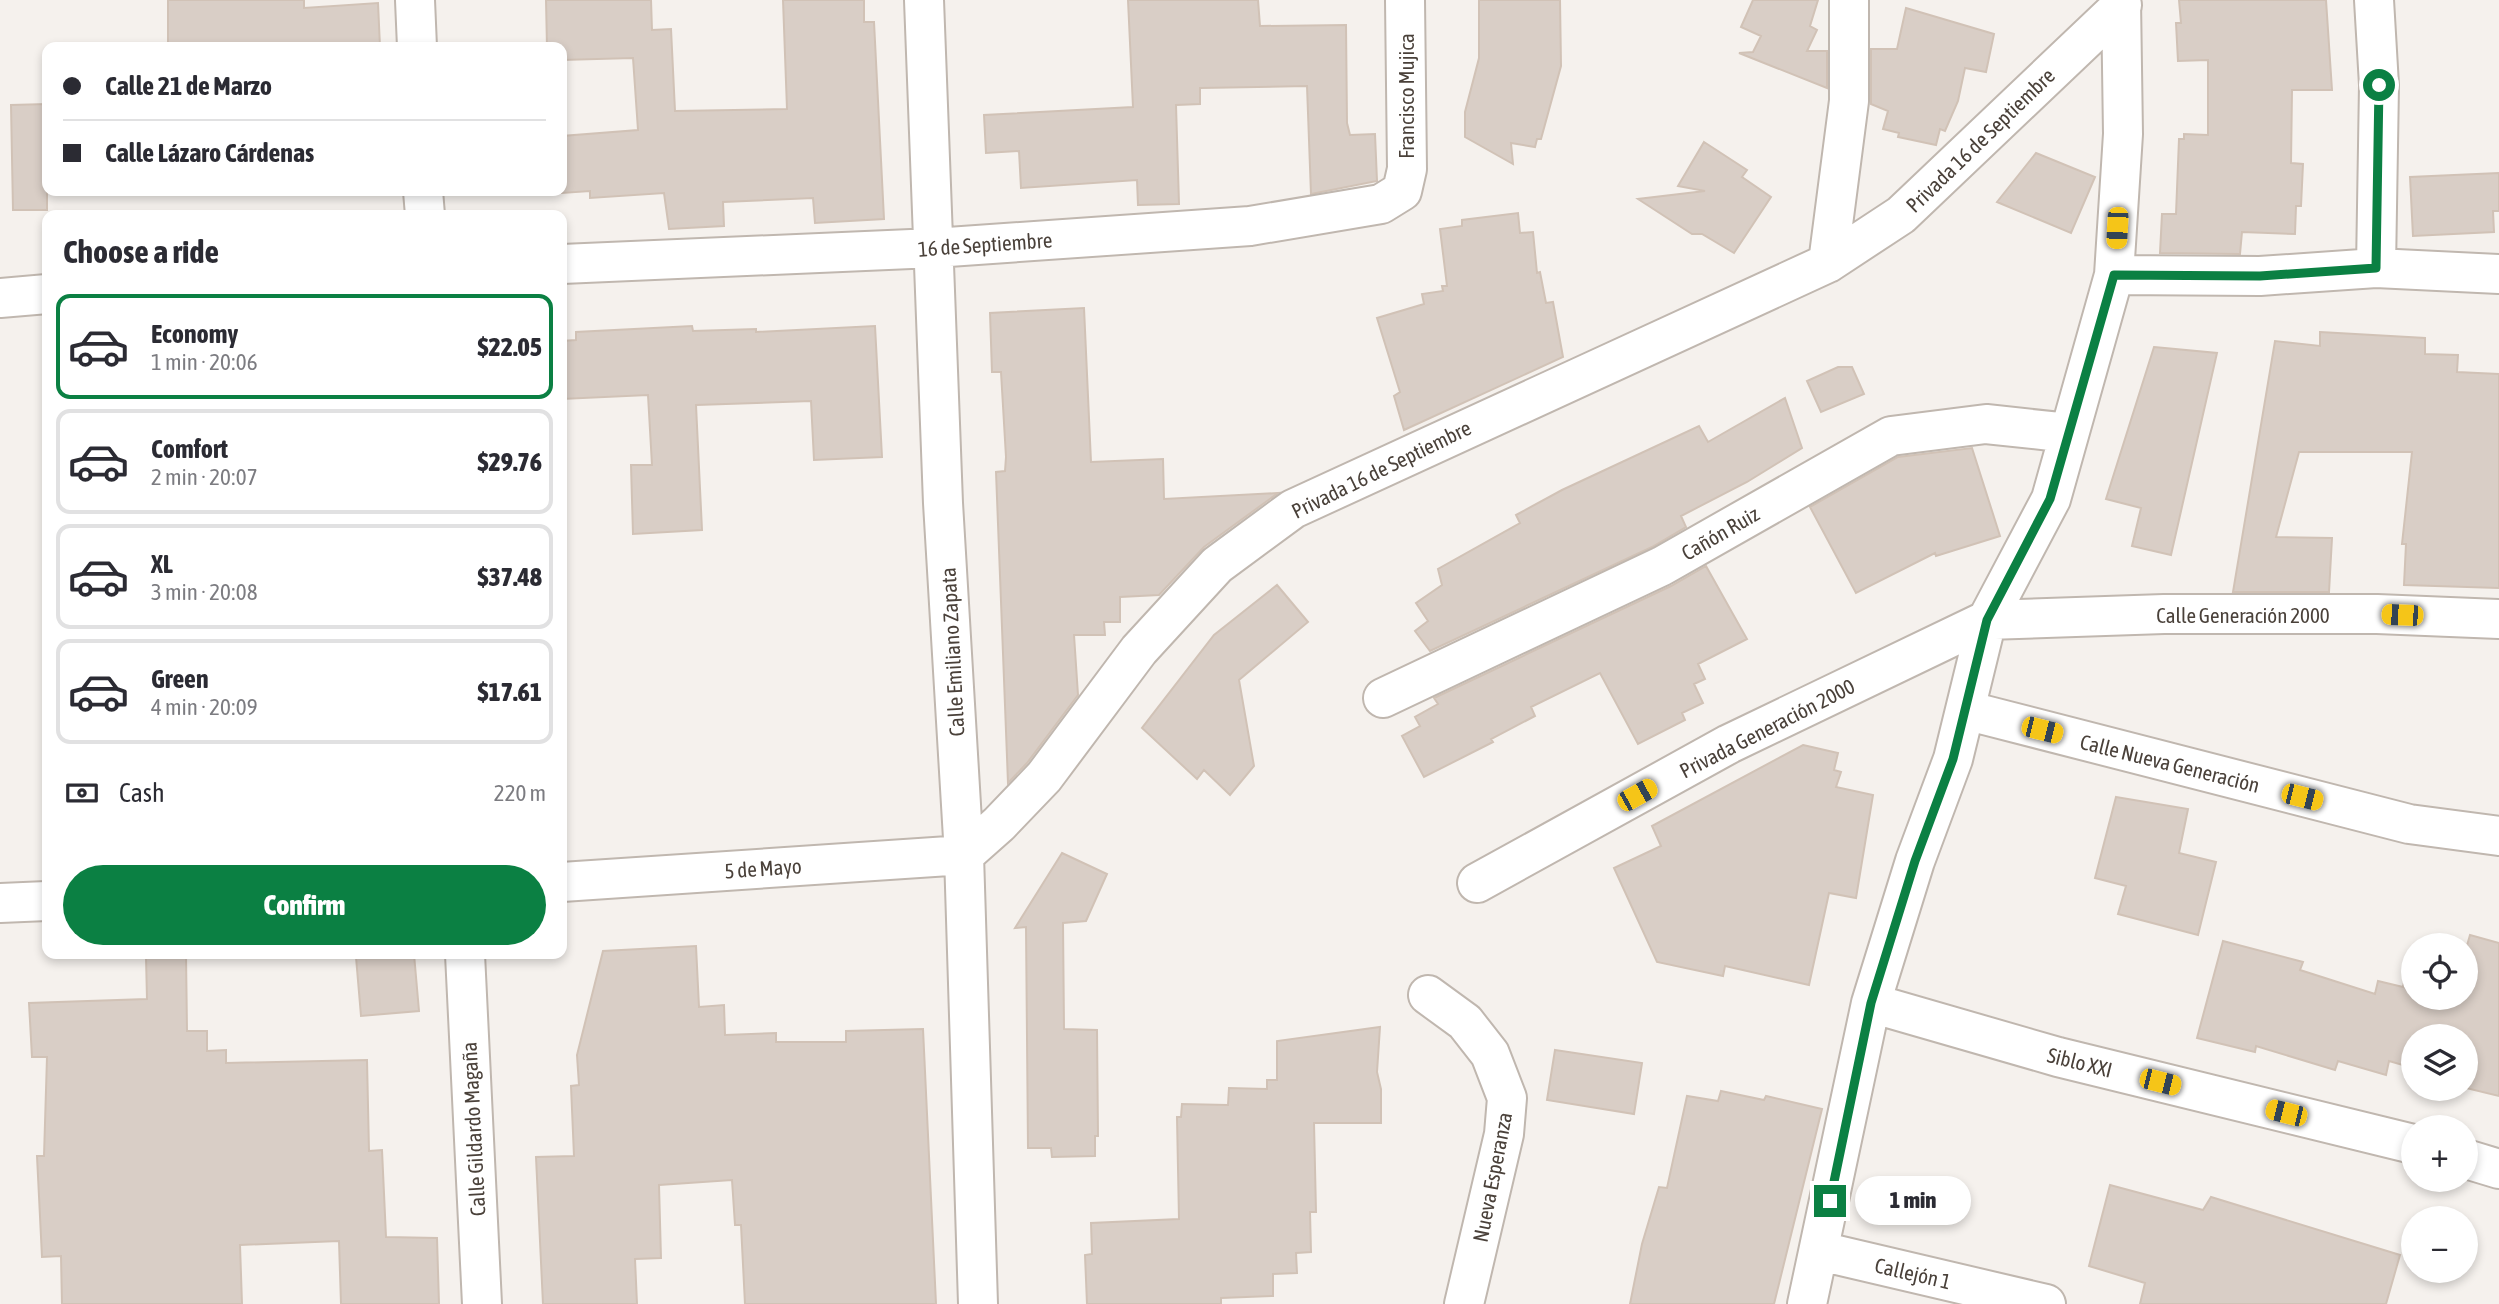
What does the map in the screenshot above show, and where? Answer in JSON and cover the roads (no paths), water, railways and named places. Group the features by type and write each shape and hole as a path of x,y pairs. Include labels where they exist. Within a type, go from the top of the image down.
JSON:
{"street":[{"path":"415,0 417,42"},
{"name":"Calle Emiliano Zapata","path":"923,0 943,503 964,855 978,1304"},
{"name":"Francisco Mujica","path":"1402,191 1407,169 1405,0"},
{"path":"1828,263 1849,102 1849,0"},
{"path":"2374,0 2379,85 2376,268"},
{"path":"1807,1304 1871,1003 1915,861 1953,759 1987,620 2050,499 2114,275 2123,134 2121,2"},
{"name":"Privada 16 de Septiembre","path":"964,855 999,824 1044,777 1139,650 1217,565 1293,509 1828,263 1901,215 2121,2"},
{"name":"16 de Septiembre","path":"567,264 933,248 1250,226 1381,204 1402,191"},
{"path":"2114,275 2260,276 2376,268 2499,274"},
{"path":"0,298 42,295"},
{"name":"Cañón Ruiz","path":"1383,698 1662,566 1891,436 1986,425 2069,432"},
{"name":"Calle Generación 2000","path":"1987,620 2164,614 2378,614 2499,619"},
{"name":"Privada Generación 2000","path":"1477,883 1728,744 1987,620"},
{"name":"Calle Nueva Generación","path":"1965,710 2409,824 2499,836"},
{"name":"5 de Mayo","path":"567,882 964,855"},
{"path":"0,903 42,901"},
{"name":"Calle Gildardo Magaña","path":"465,959 482,1304"},
{"name":"Nueva Esperanza","path":"1428,995 1465,1022 1490,1054 1507,1098 1504,1134 1464,1304"},
{"name":"Siblo XXI","path":"1871,1003 2058,1057 2401,1141"},
{"path":"2478,1163 2499,1169"},
{"name":"Callejón 1","path":"1820,1251 2046,1304"}]}
